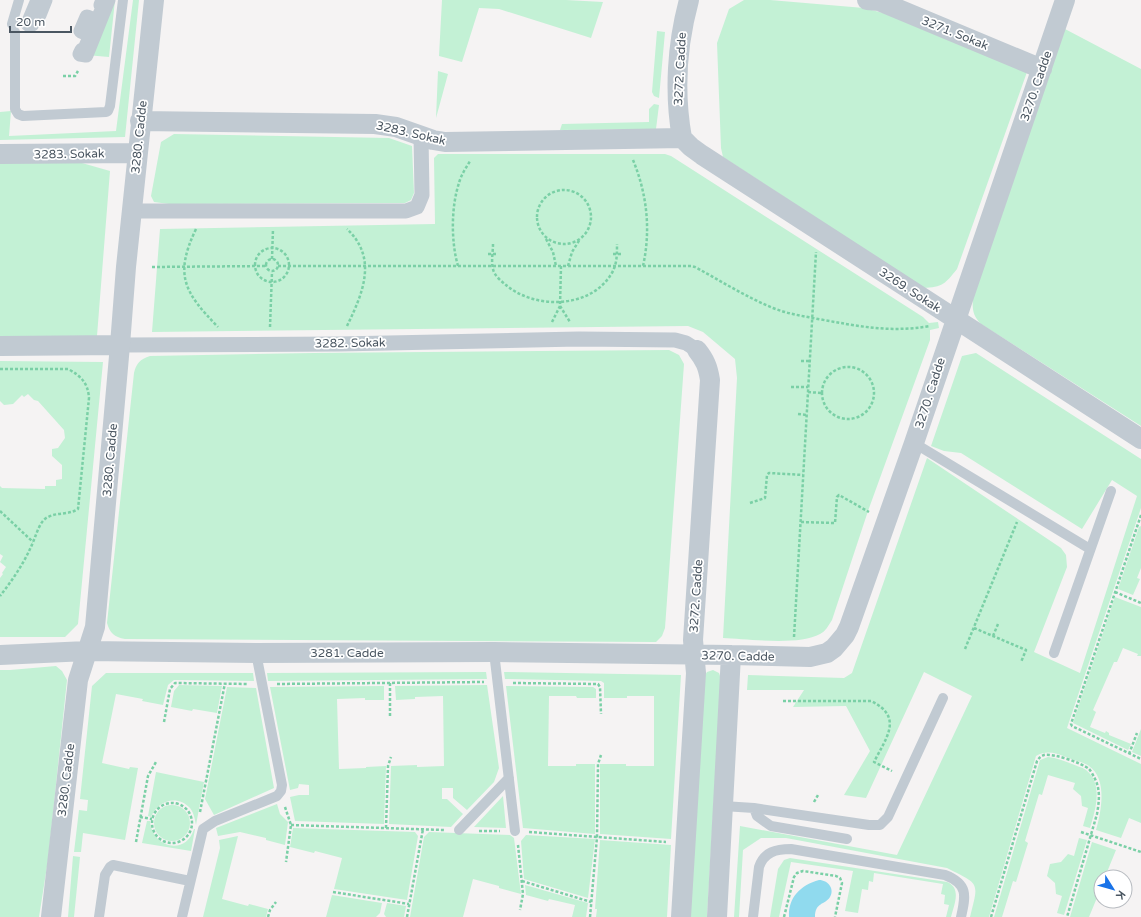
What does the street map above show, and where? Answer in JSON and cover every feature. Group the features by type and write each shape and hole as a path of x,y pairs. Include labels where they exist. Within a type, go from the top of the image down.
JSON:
{"street":[{"path":"38,0 28,24 32,24 36,14 39,15 45,0"},
{"path":"103,0 101,5 104,6 97,21 87,17 81,31 91,35 84,51 82,50 80,54 86,55 108,0"},
{"name":"3280. Cadde","path":"51,917 78,680 95,627 126,267 140,121 154,0"},
{"name":"3272. Cadde","path":"682,138 679,117 679,69 681,33 688,0"},
{"name":"3271. Sokak","path":"875,0 1042,69"},
{"name":"3270. Cadde","path":"695,655 810,658 827,653 840,642 849,627 914,443 1065,0"},
{"name":"3283. Sokak","path":"140,121 375,124 396,127 432,140 446,142 682,138"},
{"path":"132,211 412,210 417,207 422,195 421,136"},
{"name":"3269. Sokak","path":"682,138 691,147 955,321 1141,439"},
{"name":"3283. Sokak","path":"0,154 137,153"},
{"name":"3282. Sokak","path":"0,346 339,344 595,339 675,340 686,343 697,350"},
{"name":"3272. Cadde","path":"680,917 696,672 693,640 710,380 705,359 697,350"},
{"name":"3281. Cadde","path":"0,655 87,651 256,653 494,652 695,655"},
{"path":"717,917 731,655"}],"lane":[{"path":"19,0 14,28 15,109 18,114 23,116 108,111 110,106 123,0"},
{"path":"914,443 1090,549"},
{"path":"1054,653 1111,492"},
{"path":"494,652 510,778 515,831"},
{"path":"182,917 201,832 205,827 215,822 277,796 281,791 282,785 256,653"},
{"path":"723,806 754,808 869,825 880,825 888,817 943,698"},
{"path":"459,830 510,778"},
{"path":"754,808 757,816 771,826 847,839"},
{"path":"753,917 761,861 770,852 791,849 945,875 958,882 964,890 965,900 961,917"},
{"path":"99,917 105,875 110,867 113,866 190,881"}],"path":[{"path":"630,154 640,181 646,213 647,244 643,266"},
{"path":"458,266 454,242 455,200 459,182 470,160"},
{"path":"542,234 548,240 564,244 572,243 586,233 590,224 590,215 588,206 583,198 566,190 556,191 548,195 541,202 538,210 538,226 542,234 553,252 556,266"},
{"path":"272,259 273,224"},
{"path":"198,226 189,246 184,267 187,287 198,305 222,331"},
{"path":"342,226 358,242 364,255 366,266 359,299 346,330"},
{"path":"568,266 572,252 581,237"},
{"path":"493,244 492,269 503,283 517,293 541,301 560,302 579,298 592,293 602,286 610,276 615,266 617,244"},
{"path":"793,641 816,248"},
{"path":"272,249 279,250 284,254 287,259 288,266 284,277 278,281 272,282 265,281 259,276 255,266 259,254 265,250 272,249"},
{"path":"488,254 496,254"},
{"path":"613,254 621,254"},
{"path":"266,266 267,262 272,259"},
{"path":"272,259 276,260 278,266"},
{"path":"152,267 266,266"},
{"path":"266,266 267,270 272,272"},
{"path":"278,266 687,266 695,267 761,303 789,313 812,318 854,326 894,330 917,328 955,321"},
{"path":"272,272 277,269 278,266"},
{"path":"549,327 560,306 562,266"},
{"path":"270,330 272,272"},
{"path":"560,306 573,327"},
{"path":"801,361 810,361"},
{"path":"848,366 863,372 871,381 874,393 873,401 862,415 845,419 828,411 823,403 821,393 822,385 826,377 832,371 848,366"},
{"path":"0,369 68,369 77,373 88,388 89,398 78,509 73,512 48,517 40,525 18,573 0,596"},
{"path":"791,387 808,387"},
{"path":"808,392 821,393"},
{"path":"798,414 807,415"},
{"path":"750,503 765,498 768,473 803,475"},
{"path":"800,522 835,523 838,495 871,512"},
{"path":"966,649 1022,508"},
{"path":"0,511 33,543"},
{"path":"1141,515 1071,724 1072,726 1141,759"},
{"path":"1115,592 1141,603"},
{"path":"993,636 998,624"},
{"path":"974,628 1026,650 1021,662"},
{"path":"164,722 170,689 175,683 262,684 498,682 598,684 600,687 601,714"},
{"path":"203,798 225,683"},
{"path":"390,683 390,716"},
{"path":"783,701 871,700 880,705 888,713 890,723 889,732 874,762 906,778"},
{"path":"1129,754 1137,733"},
{"path":"590,917 597,837 598,764 601,755"},
{"path":"992,917 1037,761 1043,755 1056,756 1084,766 1091,772 1099,788 1100,801 1097,814 1067,917"},
{"path":"386,828 388,766 391,757"},
{"path":"136,842 148,776 156,762"},
{"path":"281,791 291,825 286,862"},
{"path":"173,802 186,807 191,813 193,827 187,838 175,843 169,843 163,841 154,832 152,820 155,812 160,806 173,802"},
{"path":"140,817 152,820"},
{"path":"407,917 423,829"},
{"path":"515,831 517,837 523,894 520,910"},
{"path":"1081,832 1141,852"},
{"path":"784,917 794,877 797,873 803,871 836,876 841,880 835,917"},
{"path":"522,881 591,902"},
{"path":"333,892 409,904"},
{"path":"268,917 270,910 276,902"}],"green space":[{"path":"108,0 115,0 109,57 86,55"},
{"path":"133,0 139,0 125,137 0,140 0,112 11,111 9,136 116,131"},
{"path":"442,0 566,0 603,2 591,38 499,9 479,8 462,62 439,56"},
{"path":"744,0 770,0 864,8 887,14 1027,72 957,269 943,284 935,287 923,288 723,157 721,148 717,43 729,9"},
{"path":"1065,29 1141,69 1141,426 981,324 976,318 973,309 973,298"},
{"path":"657,31 665,32 659,98 654,96 652,92"},
{"path":"438,71 448,74 436,118"},
{"path":"654,104 659,105 656,129 560,130 562,124 649,122 649,109"},
{"path":"174,134 389,138 412,146 414,193 411,200 405,203 169,204 154,202 151,196 161,142"},
{"path":"438,154 665,154 671,156 923,317 929,323 938,322 939,328 930,330 930,340 868,511 832,620 824,631 811,638 787,641 723,638 737,378 735,359 703,332 688,326 152,332 160,229 435,224 434,158"},
{"path":"0,161 82,163 110,171 97,336 0,336"},
{"path":"669,350 679,355 684,364 665,628 662,636 656,642 125,639 115,636 107,623 134,373 137,364 141,360 150,356"},
{"path":"976,353 1141,459 1141,508 1067,728 1141,764 1141,823 1129,818 1121,838 1096,830 1102,796 1099,779 1095,772 1089,766 1081,762 1055,753 1044,753 1036,756 989,917 970,917 975,897 974,885 971,881 947,868 786,838 761,838 743,850 739,917 734,917 740,826 897,855 972,696 924,672 866,798 844,795 870,751 846,706 793,707 804,690 747,690 748,675 844,678 852,673 927,458 1061,548 1066,555 1067,567 1034,652 1080,673 1137,496 1112,480 1082,529 961,453 944,451 931,446 962,356"},
{"path":"0,361 103,362 78,624 65,637 0,637 0,578 6,567 0,562 3,556 0,554 0,486 2,488 45,489 45,486 56,486 56,480 62,479 62,465 52,456 52,449 58,448 65,438 64,430 38,401 34,400 28,394 24,397 22,395 13,404 4,405 0,401"},
{"path":"1141,526 1141,568 1137,578 1140,579 1133,595 1118,589 1139,527"},
{"path":"1115,597 1141,607 1141,656 1137,656 1138,654 1123,648 1117,662 1114,662 1093,710 1096,712 1090,727 1105,733 1106,731 1109,735 1131,744 1128,750 1073,723"},
{"path":"56,666 62,671 67,680 48,860 39,917 0,917 0,670"},
{"path":"713,670 719,673 721,679 707,917 689,917 705,675 707,672"},
{"path":"486,672 487,679 268,681 267,673"},
{"path":"504,672 681,675 671,839 600,834 600,764 654,766 654,696 604,698 604,683 601,681 505,679"},
{"path":"106,673 253,673 254,681 174,680 168,685 163,705 142,701 143,699 116,694 102,763 129,769 130,767 138,768 125,840 83,833 81,852 74,852 79,810 87,811 88,800 80,799 92,686"},
{"path":"179,685 222,686 217,713 193,709 192,711 171,707 174,691"},
{"path":"487,685 499,768 494,782 467,810 453,798 453,788 442,788 442,799 447,799 463,814 451,827 389,824 391,766 444,766 443,696 415,697 415,699 396,700 395,686"},
{"path":"384,686 384,700 365,700 365,698 337,699 339,769 386,766 384,824 295,821 290,797 309,795 309,785 299,784 298,788 290,790 270,687"},
{"path":"506,686 593,687 596,689 596,698 549,696 548,766 595,764 595,834 523,828"},
{"path":"227,687 256,688 274,788 214,815 205,799"},
{"path":"1141,729 1141,756 1132,752"},
{"path":"1048,757 1083,768 1092,776 1095,783 1097,798 1090,828 1083,826 1088,808 1082,806 1081,796 1073,789 1075,783 1048,775 1042,795 1039,794 1025,841 1028,843 1016,882 1013,881 1002,917 994,917 1040,760"},
{"path":"156,772 204,782 196,825 190,808 179,801 174,800 163,803 154,811 151,817 148,816"},
{"path":"503,796 506,828 474,827"},
{"path":"277,804 280,814 288,822 285,845 266,840 266,838 240,832 218,836 216,828"},
{"path":"176,805 185,810 189,816 189,830 185,836 176,841 168,841 159,836 155,830 154,819 159,810 165,806"},
{"path":"147,821 150,821 152,830 157,837 163,843 170,845 184,843 190,838 195,829 191,851 142,843"},
{"path":"293,828 415,832 418,836 407,900 334,889 342,858 315,851 314,853 290,847"},
{"path":"429,832 510,835 514,838 521,894 473,879 463,917 410,917 424,837"},
{"path":"526,835 595,839 588,898 524,879 521,841"},
{"path":"238,836 222,899 248,906 249,904 268,909 266,917 203,917 220,848 219,840"},
{"path":"1079,838 1087,840 1064,915 1057,913 1062,896 1056,894 1055,883 1047,876 1050,864 1061,862 1068,854 1074,856"},
{"path":"600,840 671,845 667,917 596,917 597,909 595,909"},
{"path":"1092,842 1116,850 1108,869 1093,869 1093,907 1089,917 1070,917"},
{"path":"73,856 80,857 74,917 68,917"},
{"path":"790,858 947,882 952,885 956,893 951,917 946,917 949,905 944,904 945,895 941,894 943,884 874,873 873,882 869,881 868,890 862,889 858,913 845,911 853,871 791,862 779,917 770,917 778,869 784,860"},
{"path":"525,885 588,903 586,917 572,917 575,905 549,899 548,901 526,895"},
{"path":"332,895 382,903 380,913 376,917 326,917"},
{"path":"387,903 406,906 404,917 386,917 384,914"}],"water":[{"path":"819,880 828,883 832,891 828,900 818,906 815,912 815,917 789,917 791,903 797,893 807,885"}]}
